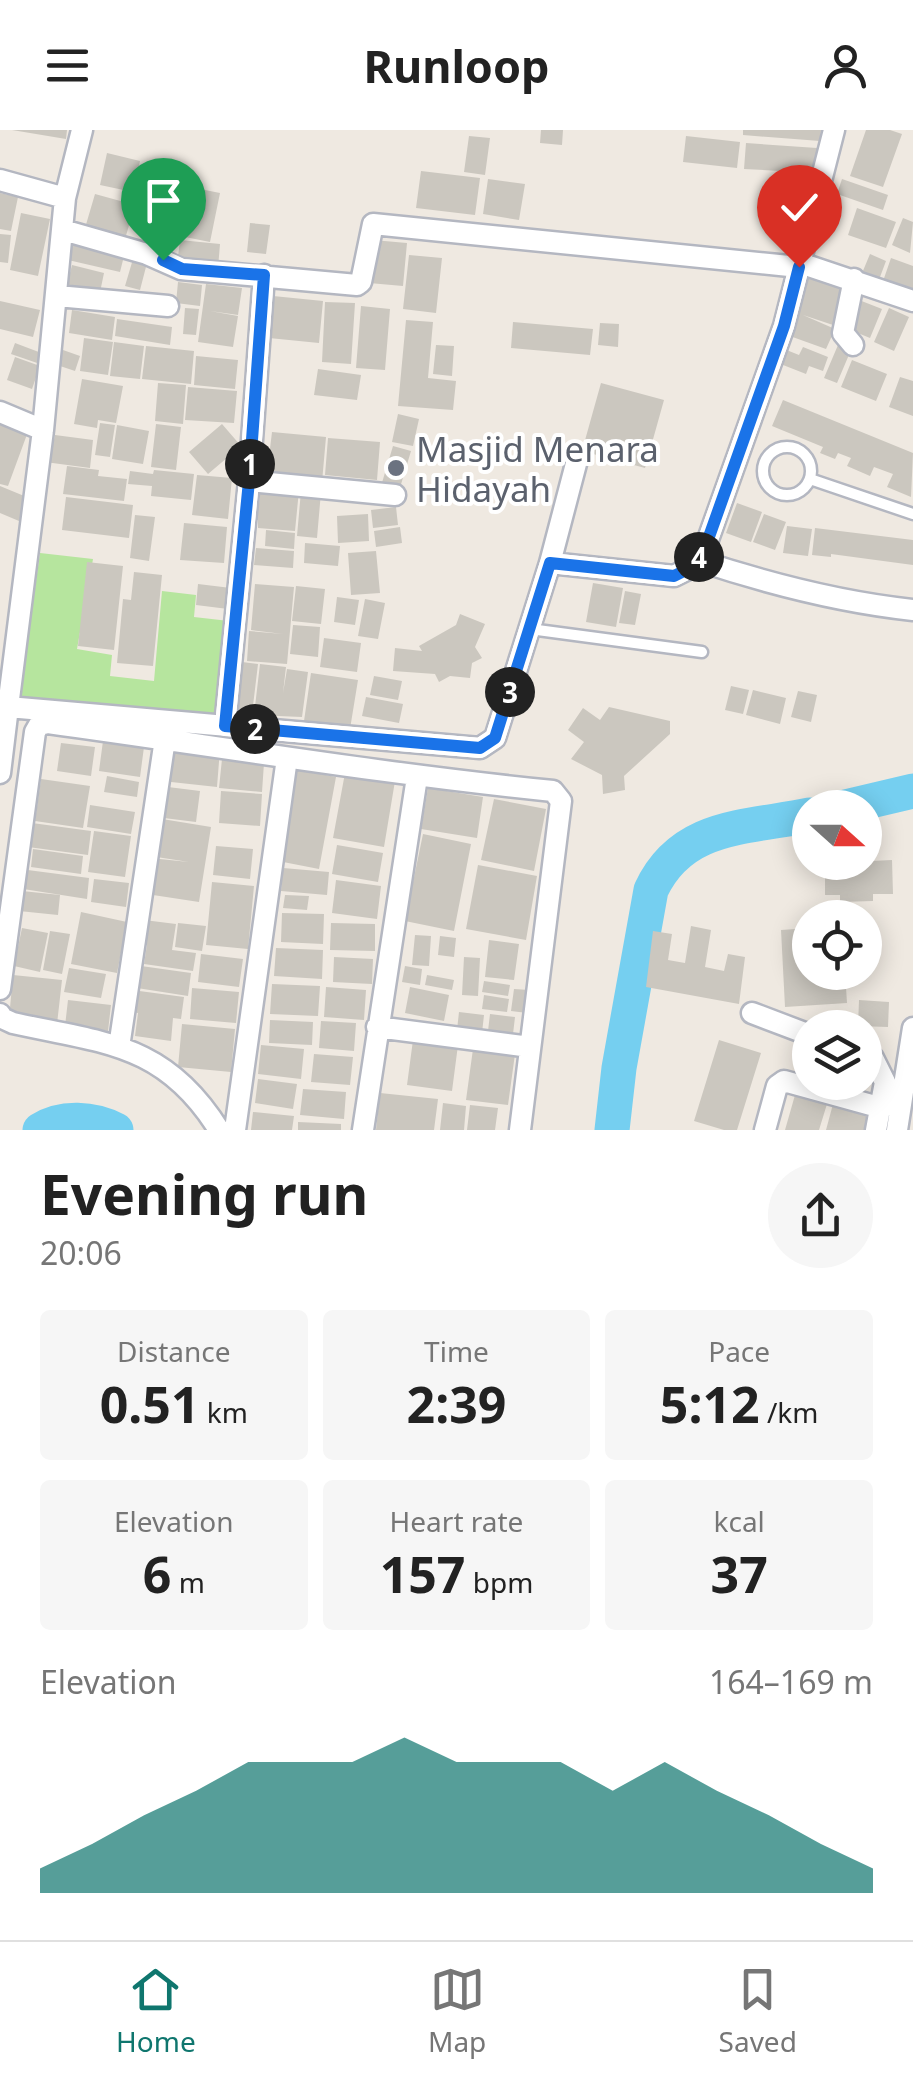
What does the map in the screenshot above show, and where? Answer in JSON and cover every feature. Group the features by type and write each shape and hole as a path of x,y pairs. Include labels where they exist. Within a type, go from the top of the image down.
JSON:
{"street":[{"path":"0,773 8,707 5,680 43,430 65,198 82,130"},
{"path":"550,563 674,576 692,567 705,548 784,326 834,130"},
{"path":"0,180 65,198"},
{"path":"63,230 148,254 182,269 360,284 373,224 800,265 913,301"},
{"path":"225,726 264,275"},
{"path":"853,345 843,334 854,280"},
{"path":"57,296 168,306"},
{"path":"0,412 43,430"},
{"path":"8,707 480,748 495,738 550,563 577,460"},
{"path":"249,481 395,495"},
{"path":"697,560 816,596 913,610"},
{"path":"0,990 35,732 40,725 165,739 417,778 554,791 562,801 520,1130"},
{"path":"119,1047 165,739"},
{"path":"235,1130 286,758"},
{"path":"363,1130 417,778"},
{"path":"752,1013 792,1028"},
{"path":"0,1014 13,1023 119,1047 160,1064 177,1078 220,1130"},
{"path":"377,1027 530,1048"},
{"path":"897,1130 913,1028"},
{"path":"876,1130 885,1082 882,1076"},
{"path":"765,1130 777,1086 784,1082 882,1108"}],"lane":[{"path":"790,447 808,458 810,479 804,488 785,496 767,484 764,464 770,454 790,447"},
{"path":"810,479 913,514"},
{"path":"529,629 702,652"}],"green space":[{"path":"40,553 93,559 77,649 112,655 110,676 154,681 162,591 196,595 194,617 229,621 215,728 19,701"}],"building":[{"path":"12,130 67,130 66,139"},
{"path":"541,130 563,130 562,145 540,143"},
{"path":"743,130 821,130 820,141 743,135"},
{"path":"866,130 902,134 883,187 850,176"},
{"path":"469,136 490,138 485,175 464,172"},
{"path":"686,136 740,142 737,168 683,162"},
{"path":"746,143 817,148 816,173 744,169"},
{"path":"107,153 140,161 133,192 100,185"},
{"path":"156,161 184,167 176,204 148,198"},
{"path":"421,171 480,178 475,215 416,208"},
{"path":"488,179 525,184 519,220 483,214"},
{"path":"842,179 888,195 883,210 837,194"},
{"path":"195,188 220,193 210,242 185,237"},
{"path":"0,193 18,197 11,231 0,229"},
{"path":"95,194 135,205 125,239 85,228"},
{"path":"152,206 173,211 165,243 145,238"},
{"path":"857,208 896,222 886,248 848,235"},
{"path":"21,213 50,219 38,276 10,270"},
{"path":"903,218 913,222 910,253 892,245"},
{"path":"250,223 270,225 266,254 247,252"},
{"path":"0,234 11,235 8,263 0,262"},
{"path":"73,236 126,248 120,272 68,260"},
{"path":"180,240 220,244 218,268 177,265"},
{"path":"373,240 407,243 403,286 369,283"},
{"path":"870,254 886,261 877,285 860,278"},
{"path":"409,255 442,258 436,313 403,309"},
{"path":"891,258 913,266 913,298 881,287"},
{"path":"133,259 147,263 140,290 125,286"},
{"path":"72,265 104,273 99,297 66,289"},
{"path":"807,275 849,290 836,326 803,315 835,329 826,349 787,335"},
{"path":"178,282 202,285 200,306 176,303"},
{"path":"206,284 242,288 238,315 210,311 238,316 233,347 198,342"},
{"path":"273,296 323,301 319,343 269,338"},
{"path":"859,300 882,309 870,338 848,329"},
{"path":"0,301 40,310 33,337 0,329"},
{"path":"325,302 355,303 351,364 322,362"},
{"path":"361,306 390,309 385,370 356,368"},
{"path":"185,308 199,309 196,335 183,334"},
{"path":"889,308 909,317 894,351 874,342"},
{"path":"72,310 115,317 112,340 69,333"},
{"path":"117,319 172,327 170,345 115,336"},
{"path":"406,320 433,322 428,378 456,381 453,410 398,406"},
{"path":"513,322 593,329 590,355 511,348"},
{"path":"600,323 619,324 618,347 598,345"},
{"path":"84,338 113,342 108,375 80,371"},
{"path":"114,342 144,346 140,379 110,376"},
{"path":"15,343 44,354 40,364 11,354"},
{"path":"436,345 454,346 452,376 433,374"},
{"path":"838,345 851,350 837,383 824,378"},
{"path":"146,346 194,351 191,384 142,379"},
{"path":"803,347 828,357 823,371 809,366 806,374 778,363 784,349 799,355"},
{"path":"63,350 80,356 75,371 57,365"},
{"path":"196,356 238,360 235,389 194,385"},
{"path":"15,357 40,366 32,389 7,380"},
{"path":"852,360 887,374 876,401 841,387"},
{"path":"318,369 361,375 357,400 314,395"},
{"path":"900,377 913,381 913,416 889,407"},
{"path":"82,379 123,386 116,423 98,420 97,428 74,424"},
{"path":"158,383 186,385 183,424 155,421"},
{"path":"601,383 664,400 645,468 582,451"},
{"path":"188,387 237,391 234,423 185,420"},
{"path":"783,400 913,453 911,497 887,487 893,474 874,467 870,476 847,466 851,458 838,453 835,459 820,453 823,447 772,426"},
{"path":"398,414 419,419 413,446 392,442"},
{"path":"0,418 29,429 8,486 0,484"},
{"path":"100,423 115,425 110,457 95,455"},
{"path":"156,424 181,427 176,470 151,467"},
{"path":"222,424 241,446 208,474 189,452"},
{"path":"117,425 149,431 143,464 112,459"},
{"path":"272,432 326,437 322,482 252,475 253,456 269,457"},
{"path":"55,435 93,440 90,468 45,462 47,444 53,445"},
{"path":"328,438 380,442 377,480 325,475"},
{"name":"Masjid Menara Hidayah","path":"393,446 411,451 399,491 381,486"},
{"path":"67,466 99,470 98,476 127,479 124,501 63,494"},
{"path":"154,470 194,474 191,500 151,496 152,486 128,484 130,471 153,474"},
{"path":"197,475 232,478 228,519 192,515"},
{"path":"0,486 29,498 19,521 0,513"},
{"path":"261,487 299,490 295,531 258,528 258,520 247,519 248,504 259,504"},
{"path":"301,491 321,492 317,538 297,536"},
{"path":"66,497 133,505 129,538 62,530"},
{"path":"737,503 762,512 751,542 726,533"},
{"path":"396,507 398,525 373,528 371,510"},
{"path":"368,514 369,541 338,543 337,516"},
{"path":"764,514 786,522 775,550 753,542"},
{"path":"135,515 155,517 149,561 130,558"},
{"path":"184,523 227,527 224,563 180,560"},
{"path":"787,526 812,529 808,556 783,553"},
{"path":"400,527 402,543 376,547 374,531"},
{"path":"815,528 913,540 913,565 812,555"},
{"path":"266,530 295,533 294,549 265,546"},
{"path":"305,543 340,546 338,566 304,563"},
{"path":"256,548 294,551 293,568 254,565"},
{"path":"376,551 380,593 351,595 348,553"},
{"path":"87,562 123,566 114,650 78,646"},
{"path":"134,572 162,575 153,666 117,663 123,599 131,600"},
{"path":"593,583 623,588 616,627 586,622"},
{"path":"198,584 231,588 228,609 196,605"},
{"path":"255,584 294,587 287,664 247,661 249,631 283,634 251,630"},
{"path":"296,586 325,589 321,624 292,621"},
{"path":"625,591 641,594 635,625 619,623"},
{"path":"337,597 359,600 355,625 334,622"},
{"path":"365,599 385,603 378,639 358,636"},
{"path":"460,614 485,624 475,647 482,658 472,663 470,678 450,676 439,682 435,674 393,671 395,648 422,651 419,646 456,625"},
{"path":"293,625 320,627 318,657 290,654"},
{"path":"324,638 361,643 357,672 320,667"},
{"path":"234,661 258,664 252,714 228,712"},
{"path":"260,664 286,667 283,693 287,669 308,672 302,717 254,715"},
{"path":"311,673 358,680 350,729 304,721"},
{"path":"374,676 402,681 398,700 370,695"},
{"path":"731,686 749,690 743,714 725,710"},
{"path":"753,690 786,698 780,724 746,715"},
{"path":"798,691 817,695 811,722 791,717"},
{"path":"366,697 403,704 399,723 362,716"},
{"path":"609,707 670,721 670,734 624,776 625,790 603,794 602,775 571,759 584,742 568,730 583,708 600,720"},
{"path":"103,741 144,747 140,777 99,771"},
{"path":"61,743 95,747 91,776 57,771"},
{"path":"166,744 220,749 217,787 162,781"},
{"path":"222,759 264,763 262,792 219,788"},
{"path":"295,769 336,777 319,869 278,861"},
{"path":"345,773 395,781 384,847 333,838"},
{"path":"107,776 139,782 137,797 104,792"},
{"path":"41,779 90,786 83,828 35,821"},
{"path":"160,786 200,791 196,822 156,817"},
{"path":"428,788 483,797 477,838 421,829"},
{"path":"221,791 262,794 260,826 219,823"},
{"path":"494,799 546,809 534,871 481,860"},
{"path":"90,805 135,812 131,834 87,827"},
{"path":"156,818 211,827 199,902 153,895 156,870 148,869 150,858 189,862 150,856"},
{"path":"32,823 91,831 88,855 28,847"},
{"path":"94,831 131,836 125,877 88,872"},
{"path":"423,834 471,844 454,931 405,921"},
{"path":"337,845 383,853 378,882 332,874"},
{"path":"216,846 253,849 250,879 213,875"},
{"path":"33,849 83,856 81,874 31,867"},
{"path":"882,860 892,860 893,894 873,894 873,900 840,900 840,895 825,895 825,880 882,880"},
{"path":"478,865 537,876 526,940 466,929"},
{"path":"283,868 329,872 327,895 281,891"},
{"path":"20,869 89,878 87,899 17,888"},
{"path":"94,879 129,883 126,907 91,902"},
{"path":"336,880 381,886 377,919 332,913"},
{"path":"212,882 254,886 248,949 206,945"},
{"path":"22,891 60,895 58,915 19,911"},
{"path":"285,895 309,896 307,910 283,908"},
{"path":"81,912 127,922 117,973 71,964"},
{"path":"282,913 324,914 323,944 281,942"},
{"path":"144,920 176,924 172,950 196,953 193,971 144,964"},
{"path":"178,923 206,926 202,951 175,947"},
{"path":"331,923 375,924 375,951 330,950"},
{"path":"691,926 711,930 705,967 724,971 728,954 745,957 739,1004 646,987 653,931 672,934 668,960 685,963"},
{"path":"22,928 48,933 40,972 14,966"},
{"path":"792,929 792,990 846,990 847,1003 785,1007 781,930"},
{"path":"50,931 70,934 62,974 43,970"},
{"path":"415,935 431,936 429,966 412,965"},
{"path":"440,936 456,938 454,957 438,955"},
{"path":"489,940 519,944 514,980 485,977"},
{"path":"276,948 323,950 322,979 274,976"},
{"path":"201,954 243,959 239,987 198,982"},
{"path":"334,957 373,959 372,984 333,982"},
{"path":"464,957 480,958 478,996 462,995"},
{"path":"141,966 191,973 188,996 137,988"},
{"path":"405,966 422,969 420,985 402,982"},
{"path":"69,968 106,974 101,998 64,992"},
{"path":"13,975 62,980 57,1024 9,1019"},
{"path":"427,975 454,980 452,990 425,985"},
{"path":"484,981 510,985 508,996 482,992"},
{"path":"272,984 320,986 318,1016 270,1014"},
{"path":"326,987 366,990 364,1020 324,1017"},
{"path":"410,987 449,995 444,1021 405,1013"},
{"path":"192,988 239,992 236,1023 190,1019"},
{"path":"514,989 529,990 527,1013 511,1011"},
{"path":"132,990 184,997 181,1019 173,1018 171,1041 135,1036 138,1013 129,1012"},
{"path":"484,995 509,999 507,1012 482,1009"},
{"path":"68,1000 111,1005 108,1031 65,1026"},
{"path":"859,1000 889,1002 888,1027 882,1027 882,1010 859,1010"},
{"path":"459,1012 484,1015 482,1033 457,1030"},
{"path":"490,1014 515,1017 513,1034 488,1031"},
{"path":"270,1020 313,1022 312,1045 269,1043"},
{"path":"321,1021 356,1023 354,1051 319,1048"},
{"path":"182,1024 235,1029 231,1072 178,1067"},
{"path":"413,1040 458,1045 452,1091 407,1085"},
{"path":"719,1040 761,1053 737,1130 694,1121"},
{"path":"261,1045 304,1049 301,1079 258,1074"},
{"path":"473,1049 515,1054 508,1105 466,1100"},
{"path":"314,1054 353,1057 350,1085 311,1082"},
{"path":"258,1079 297,1084 293,1109 255,1103"},
{"path":"303,1089 346,1092 344,1119 300,1115"},
{"path":"380,1093 438,1099 434,1130 376,1130"},
{"path":"794,1100 827,1104 819,1130 785,1130"},
{"path":"443,1103 466,1106 464,1130 440,1130"},
{"path":"833,1104 876,1116 872,1130 826,1130"},
{"path":"470,1105 498,1108 495,1130 467,1130"},
{"path":"253,1112 294,1116 292,1130 251,1130"},
{"path":"298,1122 341,1124 341,1130 298,1130"}],"waterway":[{"path":"882,798 913,791"},
{"path":"612,1130 619,1068 651,890 664,868 699,840 719,832 792,818"},
{"path":"40,1130 58,1122 78,1120 116,1130"}],"place":[{"name":"Masjid Menara Hidayah","path":"396,468"}],"route":[{"path":"163,260 182,269 264,275 225,726 480,748 495,738 550,563 674,576 692,567 705,548 784,326 799,267"}]}
